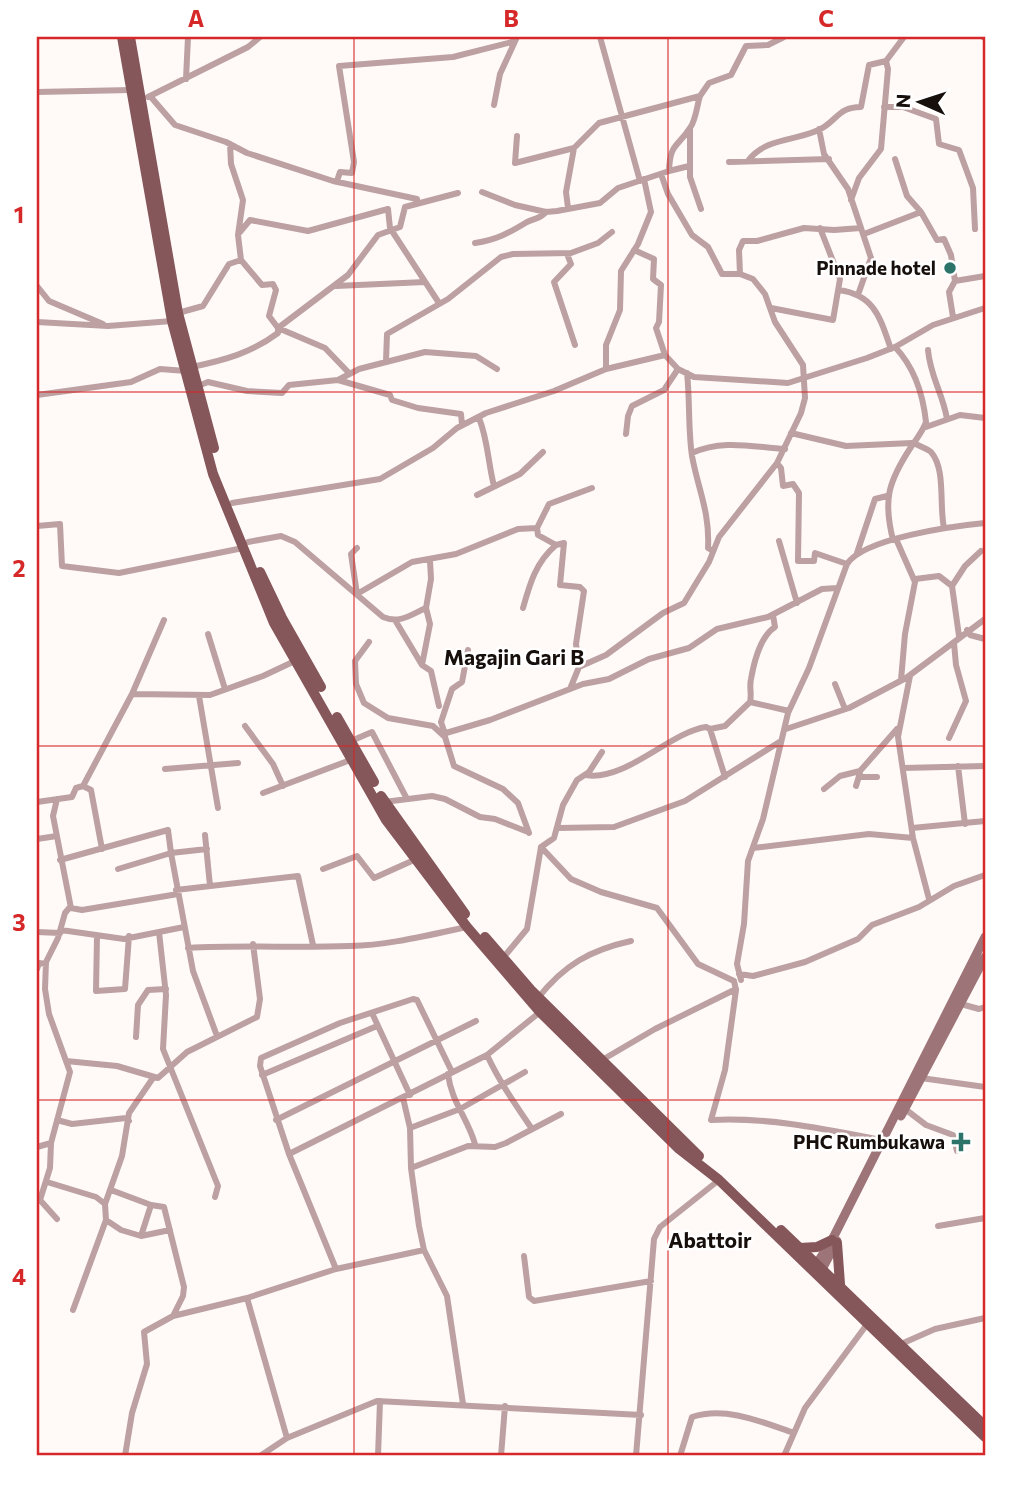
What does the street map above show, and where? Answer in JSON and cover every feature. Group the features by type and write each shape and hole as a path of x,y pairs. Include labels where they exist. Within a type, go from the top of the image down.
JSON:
{"main road":[{"path":"122,37 131,90 142,100"},
{"path":"130,37 175,317 214,474 258,576 274,623 386,820 467,927 540,1012 678,1147 841,1287 985,1426"},
{"path":"189,369 198,386 220,472 247,550"},
{"path":"258,576 384,802 473,925 538,998 683,1142 800,1248 868,1323 985,1437"},
{"path":"818,1270 985,937"},
{"path":"885,1141 905,1109 985,957"},
{"path":"800,1248 817,1247 834,1241"},
{"path":"834,1241 836,1269 841,1287"}],"street":[{"path":"186,79 188,37"},
{"path":"260,37 248,47 142,100 175,125 258,157 408,199 428,200"},
{"path":"600,37 651,212 621,271 620,310 606,345 606,369"},
{"path":"701,209 689,166 690,128 700,96 709,83 731,75 746,46 768,45 783,37"},
{"path":"748,160 776,142 819,130 845,109 862,106 869,65 886,61 904,37"},
{"path":"494,105 500,74 514,39"},
{"path":"337,181 340,172 352,173 354,162 339,66 453,57 514,39"},
{"path":"851,200 859,178 881,149 888,69 886,61"},
{"path":"37,92 131,90"},
{"path":"517,136 514,163 574,148 599,123 652,111 654,106 700,96"},
{"path":"884,107 903,107 936,118 939,144 959,150 972,185 975,229"},
{"path":"579,667 606,656 663,612 679,608 690,594 719,537 777,463 804,405 805,378 801,357 775,322 757,282 740,274 722,274 708,247 692,235 668,194 665,173 669,156 676,141 690,128"},
{"path":"819,130 824,154 848,189 871,262 859,292"},
{"path":"230,144 231,164 243,206 238,235 241,260 262,285 273,284 276,290 269,316 278,328 325,348 349,373"},
{"path":"568,208 566,191 574,148"},
{"path":"729,162 829,159"},
{"path":"895,159 906,196 921,212 937,240 944,239 948,246 955,281 949,292 953,317"},
{"path":"482,192 515,205 546,212 600,203 618,188 689,166"},
{"path":"37,395 131,382 160,369 189,369 241,356 278,333 278,328 336,286 378,235 390,228 400,227 405,207 458,193"},
{"path":"238,235 250,220 308,231 388,209 390,228 439,303"},
{"path":"475,243 505,237 529,221 542,217 546,212"},
{"path":"740,274 739,250 743,241 764,240 804,228 862,231 921,212"},
{"path":"771,308 832,320 839,278 820,228"},
{"path":"386,361 387,334 439,303 508,254 567,254 598,243 612,232"},
{"path":"634,250 654,259 653,279 661,285 660,322 656,328 665,355 678,369 694,377 772,383 805,378 893,348 917,332 953,317 985,308"},
{"path":"567,254 570,264 554,282 575,345"},
{"path":"37,322 108,326 175,317 203,306 229,264 241,260"},
{"path":"955,281 985,276"},
{"path":"336,286 425,282"},
{"path":"37,286 49,301 108,326"},
{"path":"839,290 859,292 879,313 893,348 907,360 917,380 926,426"},
{"path":"928,350 930,373 944,401 947,419"},
{"path":"338,380 349,373 386,361 439,352 476,356 497,369"},
{"path":"232,503 380,479 433,448 462,425 486,413 554,391 606,369 665,355"},
{"path":"626,434 632,406 664,390 678,369"},
{"path":"687,372 691,398 692,453 709,518 708,548 713,551"},
{"path":"198,386 208,382 247,391 282,393 289,385 338,380 390,395 392,400 418,408 461,414 462,425"},
{"path":"901,680 915,579 894,540 886,509 887,496 894,475 921,429 961,415 985,418"},
{"path":"480,418 487,436 486,457 494,486"},
{"path":"791,433 846,446 914,444 931,452 942,475 940,510 944,528"},
{"path":"692,453 708,446 729,443 785,449"},
{"path":"477,495 520,474 543,452"},
{"path":"777,463 781,468 783,486 793,484 799,493 798,561 814,561 815,553 847,564"},
{"path":"570,689 579,667 576,635 584,591 583,588 560,585 564,544 556,545 538,535 537,528 549,504 592,488"},
{"path":"887,496 875,499 857,553 847,564 806,676 789,711 745,875 744,924 737,964 742,977 730,1016 725,1070 711,1120 743,1118 799,1124 913,1148"},
{"path":"857,553 894,540 944,528 985,523"},
{"path":"37,526 60,524 62,566 119,573 247,550 281,536 311,555 383,617 404,619 426,608"},
{"path":"357,594 412,562 430,561 456,554 518,529 537,528"},
{"path":"779,541 797,603"},
{"path":"523,608 537,568 556,545"},
{"path":"357,548 351,554 357,594"},
{"path":"959,636 952,586 965,566 981,551"},
{"path":"422,665 430,624 426,608 431,579 430,561"},
{"path":"915,579 939,576 952,586"},
{"path":"445,735 570,689 609,678 649,659 689,648 717,629 738,626 773,615 822,589 837,588"},
{"path":"586,775 596,776 653,754 689,729 725,726 750,702 751,677 761,646 769,631 775,627 773,615"},
{"path":"786,729 845,709 910,676 985,618"},
{"path":"83,786 132,694 164,620"},
{"path":"395,620 422,665 431,671 439,706"},
{"path":"967,630 970,635 985,639"},
{"path":"208,634 225,689"},
{"path":"369,642 355,662 356,684 364,703 388,718 433,726 445,735"},
{"path":"949,738 966,701 956,665 954,643"},
{"path":"384,802 432,796 445,799 480,817 495,819 529,833 518,803 503,789 454,766 441,722 452,690 462,682 468,650"},
{"path":"132,694 200,696 263,676 297,660"},
{"path":"910,676 898,727 913,838 929,900"},
{"path":"835,684 845,709"},
{"path":"200,696 218,808"},
{"path":"750,702 789,711"},
{"path":"245,726 273,764 283,786"},
{"path":"856,786 859,774 898,727"},
{"path":"710,729 725,777"},
{"path":"351,741 372,732 407,799"},
{"path":"558,828 614,827 685,801 725,777 751,757 781,741"},
{"path":"503,958 527,929 541,847 554,838 563,805 577,780 586,775 602,751"},
{"path":"263,793 353,759"},
{"path":"165,769 238,763"},
{"path":"958,766 965,824"},
{"path":"903,768 985,766"},
{"path":"824,789 840,776 859,774 877,777"},
{"path":"37,802 72,797 76,788 83,786 91,790 102,849"},
{"path":"57,799 53,816 71,907"},
{"path":"912,828 985,821"},
{"path":"60,860 167,830 193,971 217,1036"},
{"path":"753,848 869,834 913,838"},
{"path":"205,835 210,886"},
{"path":"37,839 57,836"},
{"path":"541,847 571,879 601,892 657,908 698,964 734,981 736,990"},
{"path":"118,869 171,853 207,849"},
{"path":"323,869 357,856 370,877 376,878 414,860"},
{"path":"742,977 786,968 832,951 858,939 872,925 919,907 985,875"},
{"path":"71,907 82,910 210,886 298,876 313,945"},
{"path":"57,1219 40,1200 46,1184 51,1143 70,1079 49,1014 45,989 46,964 65,913 71,907"},
{"path":"37,932 124,939 184,927"},
{"path":"188,948 253,944 385,943 467,927"},
{"path":"159,932 166,989 163,1049 168,1068 180,1090 218,1186 215,1197"},
{"path":"97,936 96,991 125,989 129,936"},
{"path":"538,998 553,979 574,961 599,948 631,941"},
{"path":"66,1061 117,1066 152,1078 158,1077 217,1036 257,1017 260,999 253,944"},
{"path":"37,969 39,963 46,964"},
{"path":"135,1037 140,997 148,990 166,989"},
{"path":"602,1060 655,1029 736,990"},
{"path":"336,1269 276,1120 260,1066 265,1055 340,1023 413,999 437,1042 450,1073 451,1090 470,1126 475,1144"},
{"path":"961,1004 979,1009 985,1007"},
{"path":"289,1154 487,1055 540,1012"},
{"path":"372,1013 395,1061 407,1097 411,1168 424,1250 447,1296 463,1404"},
{"path":"276,1120 476,1021"},
{"path":"262,1075 377,1027"},
{"path":"487,1055 502,1085 506,1085 532,1129"},
{"path":"410,1128 460,1109 525,1072"},
{"path":"73,1310 106,1220 105,1204 130,1114 152,1078"},
{"path":"921,1079 985,1087"},
{"path":"905,1109 926,1125 953,1135 957,1151"},
{"path":"411,1168 475,1144 495,1147 561,1114"},
{"path":"57,1120 72,1124 126,1118 129,1121"},
{"path":"37,1147 51,1143"},
{"path":"636,1456 654,1239 660,1227 719,1180"},
{"path":"37,1182 96,1197 105,1204"},
{"path":"111,1190 164,1207 184,1287 183,1296 173,1316"},
{"path":"141,1236 151,1205"},
{"path":"938,1226 985,1218"},
{"path":"106,1220 121,1230 141,1236 170,1230"},
{"path":"125,1456 132,1413 147,1364 144,1332 173,1316 247,1298 336,1269 424,1250"},
{"path":"524,1256 529,1297 534,1301 651,1281"},
{"path":"247,1298 287,1438"},
{"path":"901,1344 935,1329 985,1318"},
{"path":"784,1456 805,1408 868,1323"},
{"path":"260,1456 287,1438 380,1401 640,1415"},
{"path":"378,1456 380,1401"},
{"path":"501,1456 505,1406"},
{"path":"680,1456 692,1417 710,1411 751,1419 794,1433"}],"place":[{"name":"Pinnade hotel","path":"950,268"},
{"name":"PHC Rumbukawa","path":"961,1142"}],"district":[{"name":"Magajin Gari B","path":"514,658"},
{"name":"Abattoir","path":"710,1241"}]}
